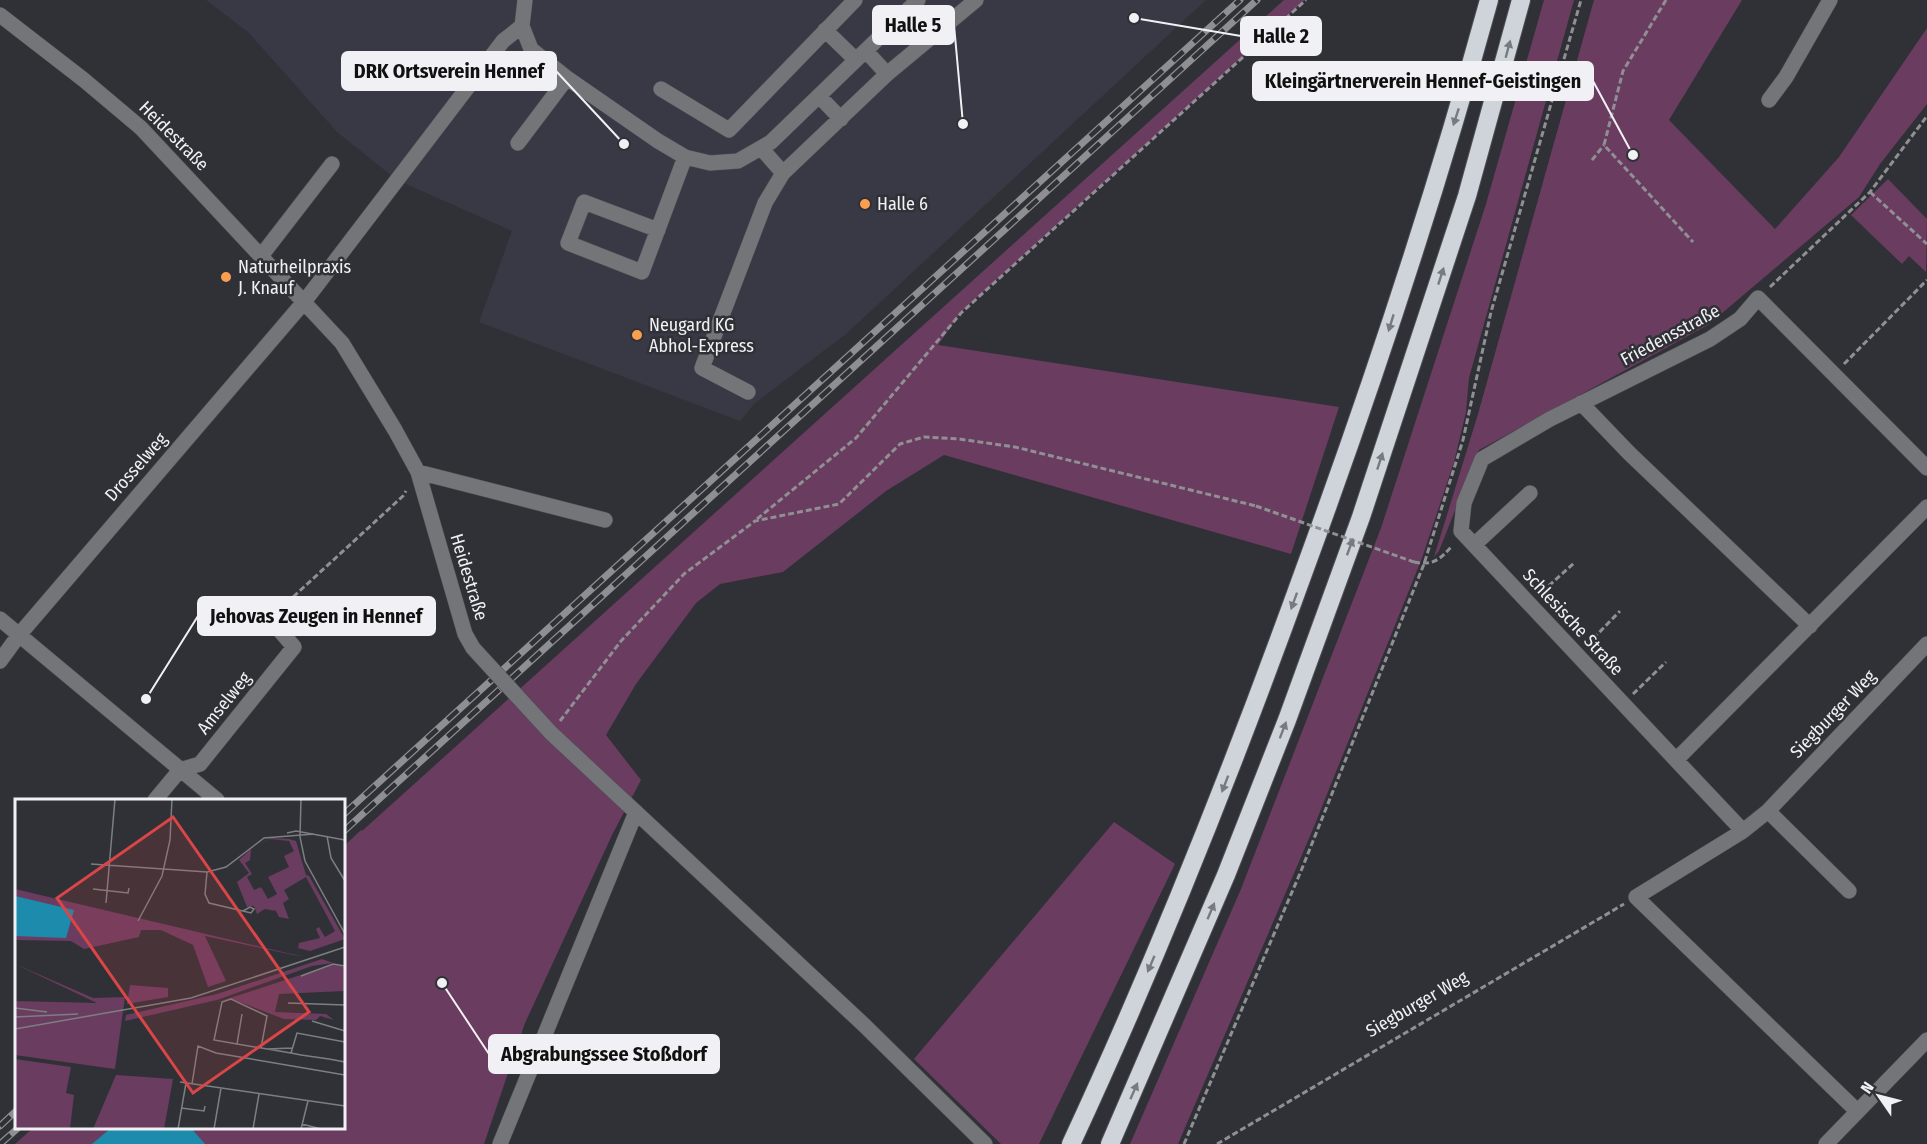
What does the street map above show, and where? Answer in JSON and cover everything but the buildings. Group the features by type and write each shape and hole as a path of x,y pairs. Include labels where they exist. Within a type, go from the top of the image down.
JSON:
{"highway":[{"path":"1071,1144 1137,998 1192,867 1259,696 1383,348 1490,0"},
{"path":"1110,1144 1227,875 1287,720 1361,517 1467,196 1521,0"}],"street":[{"path":"525,0 522,26 531,49 567,78 658,141 685,157 710,163 738,161 771,142 918,0"},
{"path":"661,88 729,130 855,0"},
{"path":"748,392 702,368 765,203 783,172 887,74 976,0"},
{"path":"1769,100 1786,77 1830,0"},
{"name":"Heidestraße","path":"0,15 84,80 141,128 342,343 418,472 465,634 473,648 551,733 864,1025 967,1137 985,1144"},
{"path":"304,302 503,41 522,26"},
{"path":"825,30 887,74"},
{"path":"518,142 567,78"},
{"path":"819,96 841,119"},
{"path":"760,148 783,172"},
{"path":"658,230 584,202 568,243 642,272 658,230 685,157"},
{"path":"261,256 332,164"},
{"path":"1758,298 1927,468"},
{"name":"Friedensstraße","path":"1461,531 1464,503 1482,459 1581,403 1710,339 1740,319 1758,298"},
{"name":"Drosselweg","path":"0,661 19,635 304,302"},
{"path":"1581,403 1629,453 1809,626"},
{"path":"418,472 605,520"},
{"path":"1474,545 1530,494"},
{"path":"1676,760 1927,507"},
{"name":"Schlesische Straße","path":"1461,531 1743,831"},
{"path":"0,619 215,799"},
{"name":"Amselweg","path":"157,799 180,770 200,764 294,647 270,619"},
{"name":"Siegburger Weg","path":"1636,897 1743,831 1768,811 1927,644"},
{"path":"1768,811 1849,891"},
{"path":"500,1144 636,812"},
{"path":"1636,897 1857,1112"},
{"path":"1826,1144 1927,1040"}],"path":[{"path":"551,733 621,641 684,574 755,521 856,438 961,313 1306,0"},
{"path":"1184,1144 1301,871 1424,564 1464,440 1491,312 1581,0"},
{"path":"1592,160 1604,146 1623,71 1666,0"},
{"path":"1758,298 1870,192 1927,116"},
{"path":"1604,146 1693,242"},
{"path":"1870,192 1927,244"},
{"path":"1834,375 1927,280"},
{"path":"755,521 839,504 900,444 924,437 959,439 1015,447 1256,506 1424,564 1438,561 1452,546 1461,531"},
{"path":"270,619 403,496 418,472"},
{"path":"1529,604 1574,563"},
{"path":"1577,654 1620,611"},
{"path":"1623,703 1666,662"},
{"name":"Siegburger Weg","path":"1217,1144 1636,897"}],"shaded area":[{"path":"206,0 1206,0 846,334 755,403 740,421 479,322 512,231 397,180 337,132 248,32"},
{"path":"1284,0 1305,0 961,312 938,345 1339,407 1291,554 944,455 886,491 783,572 720,584 696,603 636,684 606,735 641,780 613,833 525,1023 484,1144 15,1144 32,1129 345,1129 345,845"},
{"path":"1544,0 1574,0 1469,378 1466,412 1454,462 1422,558 1313,829 1178,1144 1130,1144 1241,889 1381,528 1486,204"},
{"path":"1594,0 1742,0 1669,120 1775,229 1839,157 1927,28 1927,104 1880,164 1859,197 1708,325 1479,450 1439,551 1434,557 1478,414"},
{"path":"1888,179 1927,219 1926,272 1909,256 1902,264 1851,215"},
{"path":"1114,822 1175,864 1039,1144 1001,1144 914,1059"}],"water":[{"path":"110,1129 192,1129 205,1144 92,1144"}],"railway":[{"path":"345,813 1240,0"},
{"path":"345,830 1257,0"},
{"path":"0,1126 15,1112"},
{"path":"0,1144 17,1129"}],"place":[{"name":"Halle 2","path":"1134,18"},
{"name":"Halle 5","path":"963,124"},
{"name":"DRK Ortsverein Hennef","path":"624,144"},
{"name":"Kleingärtnerverein Hennef-Geistingen","path":"1633,155"},
{"name":"Halle 6","path":"865,204"},
{"name":"Naturheilpraxis J. Knauf","path":"226,277"},
{"name":"Neugard KG Abhol-Express","path":"637,335"},
{"name":"Jehovas Zeugen in Hennef","path":"146,699"},
{"name":"Abgrabungssee Stoßdorf","path":"442,983"}]}
